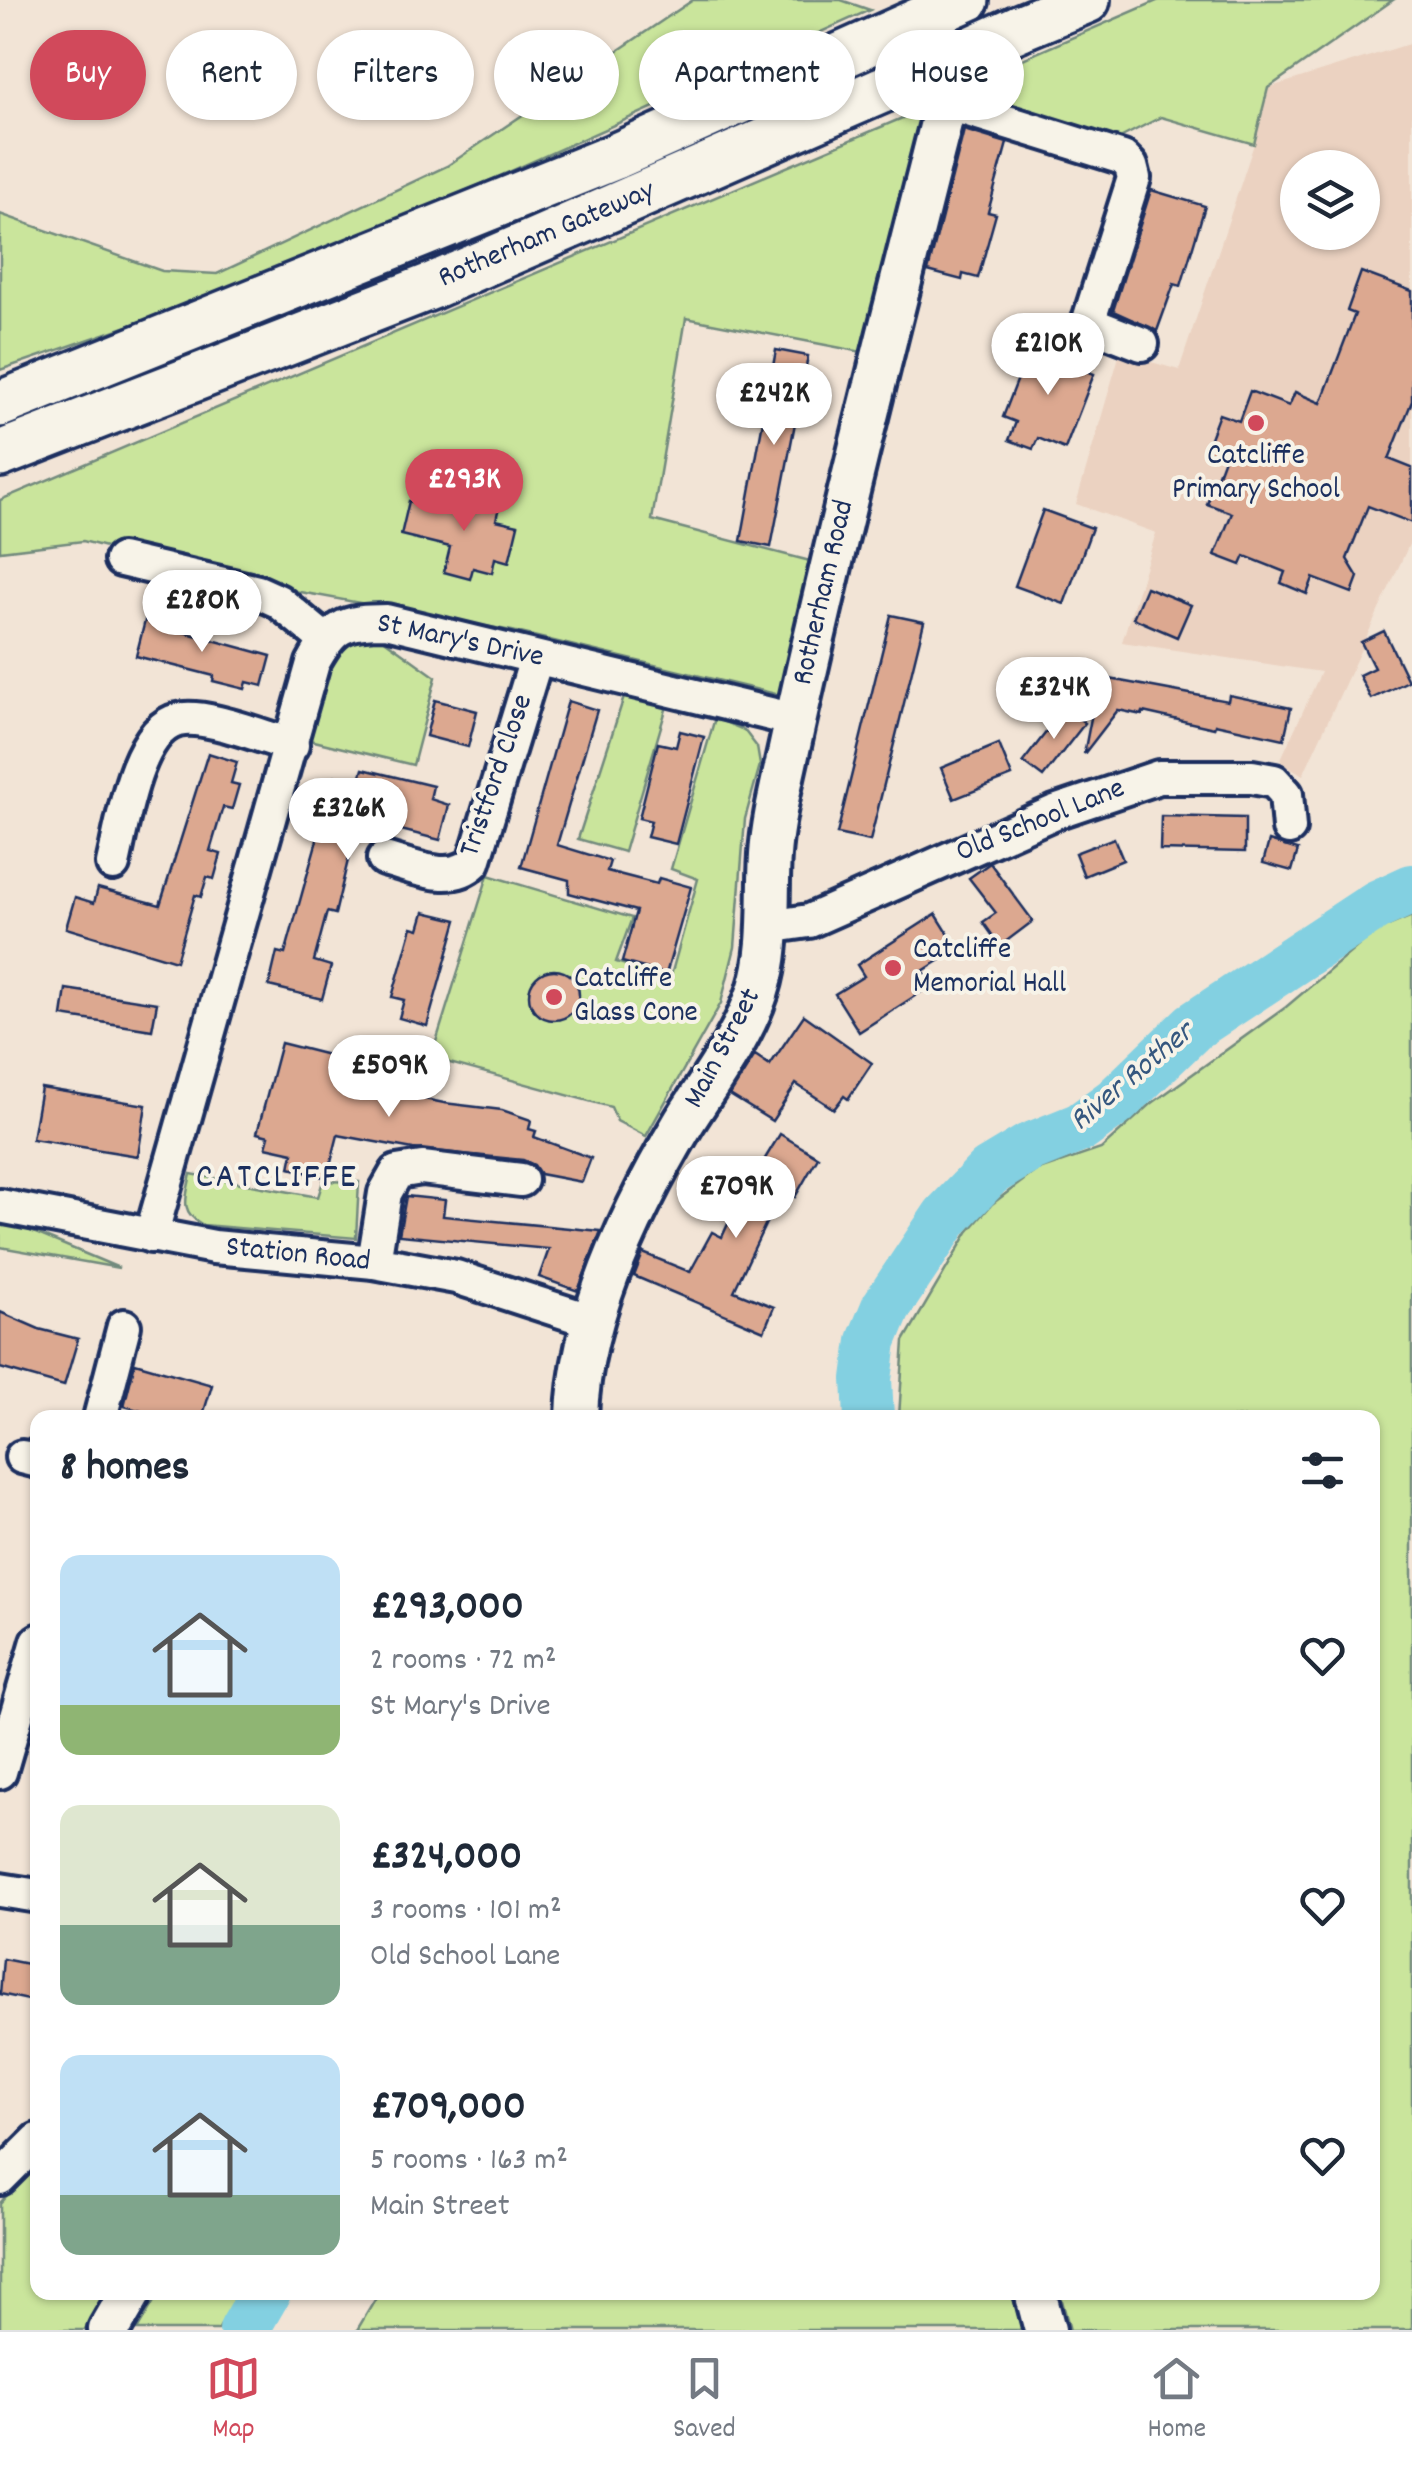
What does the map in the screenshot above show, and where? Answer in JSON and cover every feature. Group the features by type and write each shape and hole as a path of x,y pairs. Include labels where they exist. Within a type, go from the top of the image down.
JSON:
{"highway":[{"name":"Rotherham Gateway","path":"0,404 413,240 969,0"},
{"name":"Rotherham Gateway","path":"0,454 432,286 1087,0"}],"main road":[{"name":"Rotherham Road","path":"962,30 969,0"},
{"name":"Rotherham Road","path":"795,720 868,408 942,120"},
{"name":"Main Street","path":"578,1410 592,1322 662,1158 745,1022 760,984 768,928 774,818 795,720"},
{"path":"108,2330 126,2300"},
{"path":"1037,2300 1045,2330"}],"street":[{"path":"1001,120 1123,158 1131,166 1134,178 1088,322 1142,344"},
{"path":"121,560 258,592 278,601 326,640 314,663 150,1236"},
{"name":"St Mary's Drive","path":"326,640 341,626 386,622 795,720"},
{"name":"Tristford Close","path":"384,858 447,874 465,871 474,862 536,659"},
{"path":"113,864 138,766 149,742 163,726 179,719 202,720 292,745"},
{"name":"Old School Lane","path":"768,928 809,922 1055,812 1158,777 1252,777 1274,781 1286,794 1290,828"},
{"path":"374,1262 385,1194 397,1172 422,1168 520,1180"},
{"name":"Station Road","path":"0,1206 214,1248 374,1262 456,1277 592,1322"},
{"path":"102,1410 124,1326"},
{"path":"0,1770 30,1668"},
{"path":"0,1890 30,1895"},
{"path":"0,2178 30,2148"}],"shaded area":[{"name":"Catcliffe Primary School","path":"1412,43 1412,538 1303,775 1280,761 1321,672 1122,642 1156,533 1076,504 1120,353 1179,370 1254,144 1268,88"}],"green space":[{"path":"693,0 841,0 870,10 825,30 649,30"},
{"path":"1159,0 1393,0 1268,88 1254,144 1161,117 1116,140 1024,111 1024,58"},
{"path":"639,36 639,114 229,291 0,370 0,214 162,271 217,274 447,166 515,120 619,120 619,50"},
{"path":"898,120 929,120 862,352 686,318 652,520 810,561 780,695 512,631 219,577 83,541 0,551 0,500"},
{"path":"361,637 383,639 436,677 413,765 306,739 328,664 347,643"},
{"path":"624,697 667,706 624,852 578,839"},
{"path":"715,718 744,730 757,747 760,765 745,819 735,947 721,1003 646,1136 617,1121 611,1107 431,1058 488,875 632,918 616,962 670,979 698,879 671,869"},
{"path":"1412,916 1412,2330 1070,2330 1062,2300 1380,2300 1380,1410 899,1410 904,1341 968,1232 992,1204 1036,1171 1101,1149 1151,1104 1286,1007 1376,931"},
{"path":"191,1174 318,1197 323,1181 359,1182 356,1238 203,1225 187,1209"},
{"path":"0,1218 119,1268 0,1247"},
{"path":"30,2171 30,2300 104,2300 85,2330 0,2330 0,2203"},
{"path":"154,2300 235,2300 218,2330 137,2330"},
{"path":"375,2300 1014,2300 1022,2330 357,2330"}],"building":[{"path":"964,130 1007,143 988,212 996,214 978,278 963,274 962,280 928,271"},
{"path":"1151,190 1205,206 1181,286 1174,284 1157,331 1113,311"},
{"path":"1361,272 1412,291 1412,401 1389,459 1412,468 1412,523 1368,506 1347,559 1358,577 1352,593 1313,578 1307,594 1281,583 1285,572 1245,556 1241,565 1215,555 1232,513 1207,504 1224,458 1205,451 1219,414 1239,421 1250,391 1289,406 1295,392 1321,403 1355,314 1347,311"},
{"path":"1047,339 1074,350 1068,364 1094,374 1065,449 1038,438 1033,449 1009,440 1016,422 1003,417 1024,363 1036,368"},
{"path":"776,350 808,356 771,547 741,541"},
{"path":"464,494 500,502 496,520 518,525 509,562 495,558 492,573 473,568 470,579 444,572 450,547 401,535 409,501 460,513"},
{"path":"1043,510 1092,528 1064,604 1015,586"},
{"path":"1146,587 1191,605 1177,637 1133,618"},
{"path":"891,615 924,622 870,841 837,834"},
{"path":"146,617 185,627 183,632 271,656 263,686 247,682 245,689 213,681 214,676 136,656"},
{"path":"1384,631 1408,681 1371,699 1359,675 1374,668 1361,642"},
{"path":"1099,677 1228,701 1229,695 1291,708 1284,739 1118,710 1084,754"},
{"path":"435,700 477,711 468,747 426,736"},
{"path":"568,701 597,710 557,845 610,861 607,871 657,884 659,878 691,887 666,974 622,962 636,911 569,893 569,880 521,867"},
{"path":"1065,708 1085,723 1043,777 1023,762"},
{"path":"680,731 704,737 676,844 647,837 651,821 639,818 658,743 676,747"},
{"path":"999,744 1012,776 954,799 941,768"},
{"path":"208,753 237,762 231,783 239,785 232,809 223,807 210,851 221,854 214,879 207,877 201,897 195,895 176,961 66,928 75,897 94,903 98,888 160,905"},
{"path":"363,769 433,786 430,799 449,805 440,840 358,819 335,914 327,912 314,961 331,966 322,999 269,986 277,952 285,954 335,776 359,782"},
{"path":"1161,816 1245,818 1245,852 1160,850"},
{"path":"1114,838 1123,860 1084,876 1075,853"},
{"path":"1269,841 1298,850 1292,871 1263,863"},
{"path":"990,863 1033,921 1000,946 983,922 996,913 969,878"},
{"path":"424,912 457,920 427,1026 399,1018 404,1000 392,997 412,927 419,929"},
{"name":"Catcliffe Memorial Hall","path":"936,914 958,949 923,971 932,985 859,1032 835,994 864,976 857,965"},
{"name":"Catcliffe Glass Cone","path":"554,970 571,978 579,995 571,1012 554,1020 537,1012 529,995 537,978"},
{"path":"66,989 157,1003 152,1030 62,1016"},
{"path":"804,1015 872,1063 848,1099 844,1096 834,1109 796,1084 772,1121 730,1095 755,1055 770,1065"},
{"path":"281,1043 356,1062 351,1084 502,1110 531,1120 529,1129 536,1131 534,1137 591,1158 582,1182 540,1174 534,1165 523,1160 413,1149 338,1135 327,1178 290,1168 293,1153 266,1147 269,1136 257,1133"},
{"path":"41,1088 146,1105 138,1156 32,1139"},
{"path":"780,1134 818,1157 795,1197 782,1189 734,1291 774,1307 764,1331 634,1276 643,1253 690,1272 712,1232 722,1237 749,1178 752,1180"},
{"path":"406,1196 445,1200 443,1216 601,1231 578,1291 539,1277 549,1249 399,1235"},
{"path":"0,1312 39,1329 78,1339 64,1386 0,1368"},
{"path":"135,1363 212,1385 204,1410 138,1410 124,1406"},
{"path":"3,1959 30,1964 30,2000 0,1994"}],"waterway":[{"name":"River Rother","path":"869,1410 867,1379 872,1341 886,1307 946,1217 989,1172 1029,1148 1081,1127 1115,1102 1194,1026 1377,905 1412,889"},
{"name":"River Rother","path":"244,2330 261,2300"}],"place":[{"name":"Catcliffe Primary School","path":"1256,423"},
{"name":"Catcliffe Memorial Hall","path":"893,968"},
{"name":"Catcliffe Glass Cone","path":"554,997"}],"district":[{"name":"CATCLIFFE","path":"277,1179"}]}
